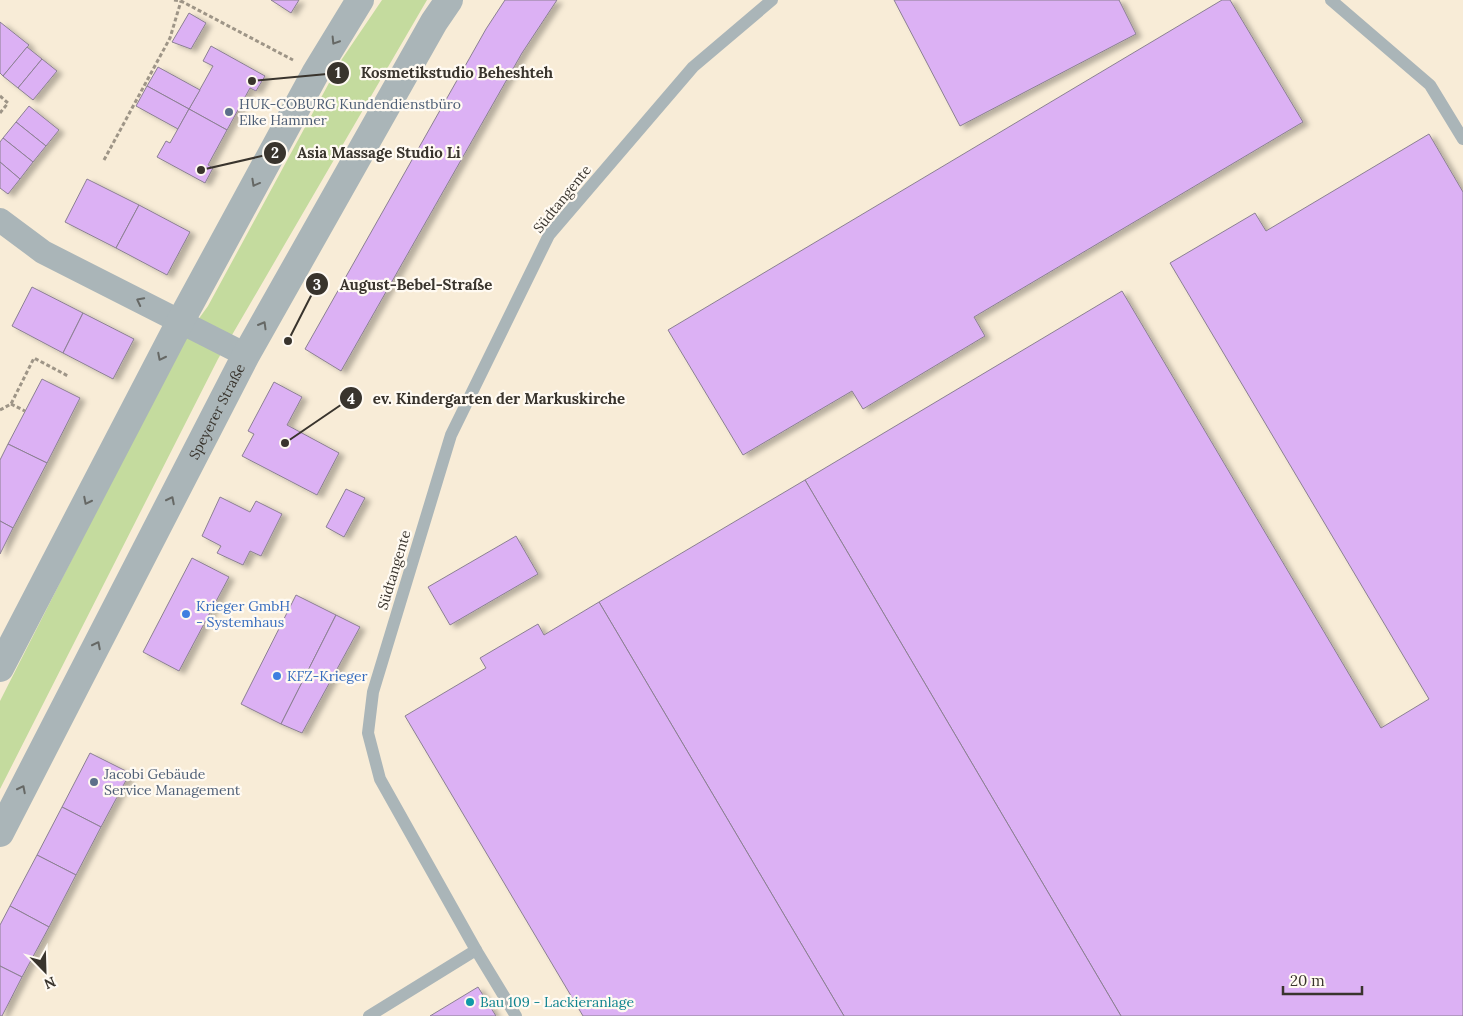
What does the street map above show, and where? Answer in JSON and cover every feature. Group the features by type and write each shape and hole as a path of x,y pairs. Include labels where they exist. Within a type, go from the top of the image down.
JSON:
{"street":[{"path":"0,668 180,322 316,72 360,0"},
{"name":"Speyerer Straße","path":"0,833 246,355 449,0"},
{"path":"0,220 43,252 246,355"}],"lane":[{"name":"Südtangente","path":"516,1016 476,950 380,779 368,734 372,692 451,435 549,235 693,67 772,0"},
{"path":"1331,0 1430,85 1463,139"},
{"path":"369,1016 476,950"}],"path":[{"path":"174,0 181,1 316,72"},
{"path":"104,160 170,38 181,1"},
{"path":"0,96 8,103 0,113"},
{"path":"0,410 11,404 34,358 68,376"},
{"path":"11,404 25,411"}],"green space":[{"path":"382,0 427,0 218,359 0,789 0,701 182,342 208,306 342,59"}],"building":[{"path":"271,0 299,0 291,13"},
{"path":"505,0 557,0 522,53 341,371 305,349 486,29"},
{"path":"894,0 1119,0 1136,34 960,126"},
{"path":"1222,0 1230,0 1303,122 974,317 985,336 863,409 852,391 743,455 668,330"},
{"path":"189,13 206,23 191,49 172,42"},
{"path":"0,22 29,45 3,76 0,73"},
{"path":"211,46 265,76 256,91 250,88 227,130 189,109 213,66 203,61"},
{"path":"27,47 42,59 18,88 3,76"},
{"path":"42,59 57,71 33,100 18,88"},
{"path":"158,67 200,90 189,109 147,86"},
{"path":"147,86 189,109 178,129 136,106"},
{"path":"29,106 59,130 46,146 16,122"},
{"path":"189,109 227,130 208,165 213,168 205,183 157,157 166,141 170,143"},
{"path":"16,122 46,146 33,162 3,138"},
{"path":"1429,134 1463,192 1463,1016 1121,1016 805,480 1122,291 1381,728 1429,699 1170,263 1255,213 1266,231"},
{"path":"3,138 33,162 20,179 0,162 0,142"},
{"path":"0,162 20,179 8,194 0,188"},
{"path":"87,179 139,205 116,248 65,222"},
{"path":"139,205 190,232 167,275 116,248"},
{"path":"32,287 83,313 63,353 12,326"},
{"path":"83,313 134,339 113,379 63,353"},
{"path":"42,379 80,398 47,463 8,444"},
{"path":"274,382 302,397 287,425 339,453 317,495 242,456 254,434 248,431"},
{"path":"8,444 47,463 13,528 0,521 0,460"},
{"path":"805,480 1121,1016 844,1016 599,602"},
{"path":"346,489 365,498 344,537 326,527"},
{"path":"220,497 250,512 256,501 282,514 261,556 250,551 243,565 217,553 221,546 202,536"},
{"path":"0,521 13,528 0,554"},
{"path":"516,536 538,574 450,625 428,587"},
{"name":"Krieger GmbH - Systemhaus","path":"192,558 229,577 179,671 143,652"},
{"path":"296,595 336,615 281,724 241,704"},
{"path":"599,602 844,1016 583,1016 405,716 486,668 480,658 538,624 544,635"},
{"path":"336,615 360,627 302,733 281,724"},
{"path":"90,753 130,773 101,827 62,807"},
{"path":"62,807 101,827 76,875 37,855"},
{"path":"37,855 76,875 49,927 10,906"},
{"path":"10,906 49,927 22,977 0,966 0,925"},
{"path":"0,966 22,977 2,1016 0,1016"},
{"name":"Bau 109 - Lackieranlage","path":"478,987 496,1016 430,1016"}],"place":[{"name":"Kosmetikstudio Beheshteh","path":"252,81"},
{"name":"HUK-COBURG Kundendienstbüro Elke Hammer","path":"229,112"},
{"name":"Asia Massage Studio Li","path":"201,170"},
{"name":"August-Bebel-Straße","path":"288,341"},
{"name":"ev. Kindergarten der Markuskirche","path":"285,443"},
{"name":"Krieger GmbH - Systemhaus","path":"186,614"},
{"name":"KFZ-Krieger","path":"277,676"},
{"name":"Jacobi Gebäude Service Management","path":"94,782"},
{"name":"Bau 109 - Lackieranlage","path":"470,1002"}]}
